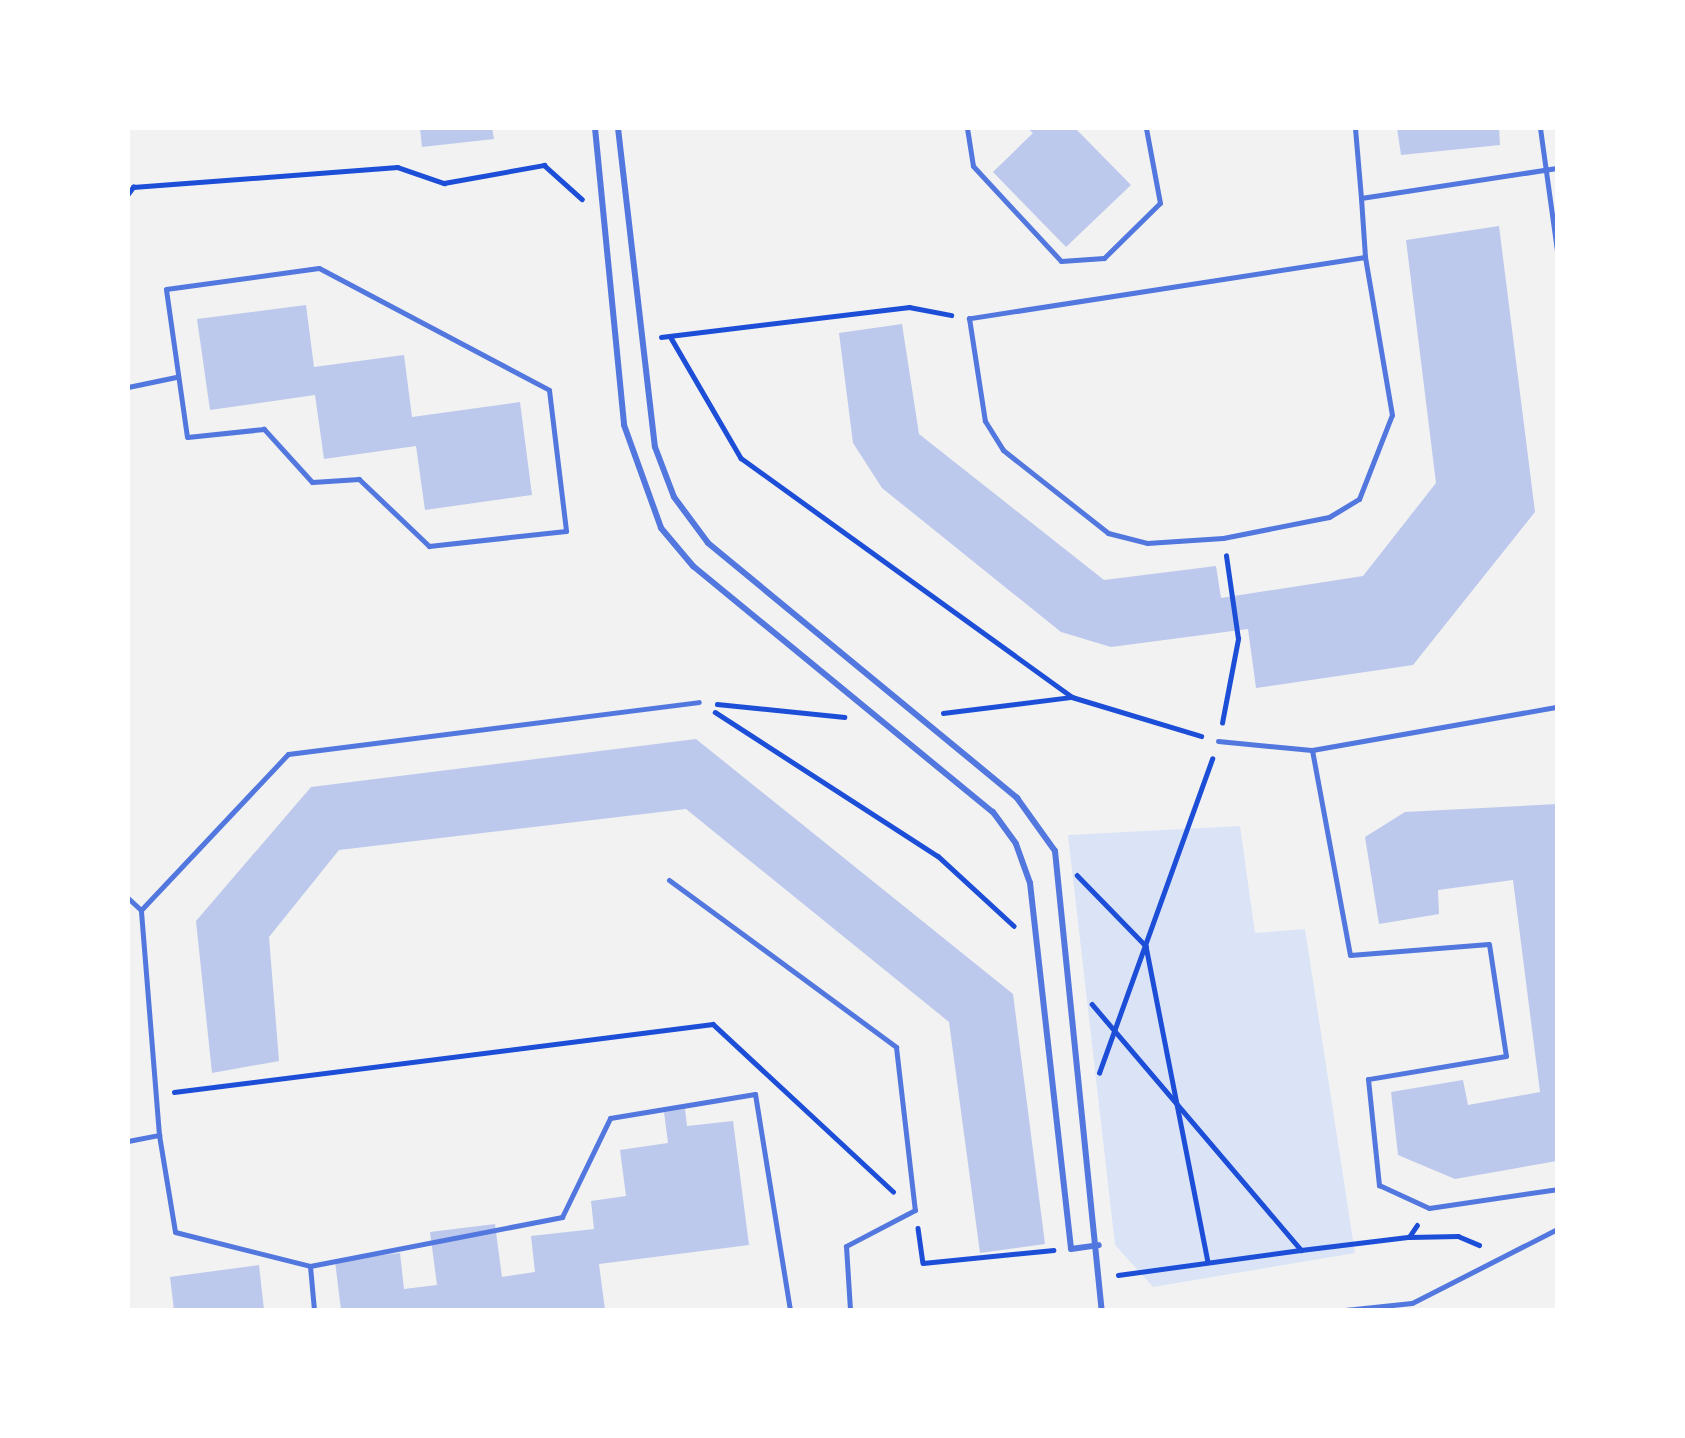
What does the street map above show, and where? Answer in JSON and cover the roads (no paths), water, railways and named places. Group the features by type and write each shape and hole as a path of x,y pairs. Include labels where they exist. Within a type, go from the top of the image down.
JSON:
{"street":[{"path":"595,128 624,425 661,528 693,566 993,812 1016,844 1030,883 1071,1249 1099,1245"},
{"path":"618,128 655,447 674,497 708,543 1017,798 1055,851 1099,1245 1102,1310"}],"lane":[{"path":"967,128 973,166 1061,261 1104,258 1160,203 1146,128"},
{"path":"1355,128 1365,257 1392,415 1359,499 1329,517 1223,538 1147,543 1108,533 1003,450 985,421 969,318 1365,257"},
{"path":"1540,128 1557,250"},
{"path":"1361,198 1557,168"},
{"path":"319,268 549,390 566,531 429,546 359,479 312,482 264,429 187,437 176,377 166,289 319,268"},
{"path":"128,387 176,377"},
{"path":"141,910 288,754 699,702"},
{"path":"1219,741 1312,750 1557,707"},
{"path":"1312,750 1350,956 1489,944 1506,1056 1368,1079 1379,1185 1429,1208 1557,1189"},
{"path":"669,880 895,1047 915,1210 846,1246 850,1310"},
{"path":"128,898 141,910 159,1135 175,1232 310,1266 562,1217 610,1118 755,1094 790,1310"},
{"path":"128,1141 159,1135"},
{"path":"1345,1310 1412,1303 1501,1255 1557,1229"},
{"path":"310,1266 314,1310"}]}
